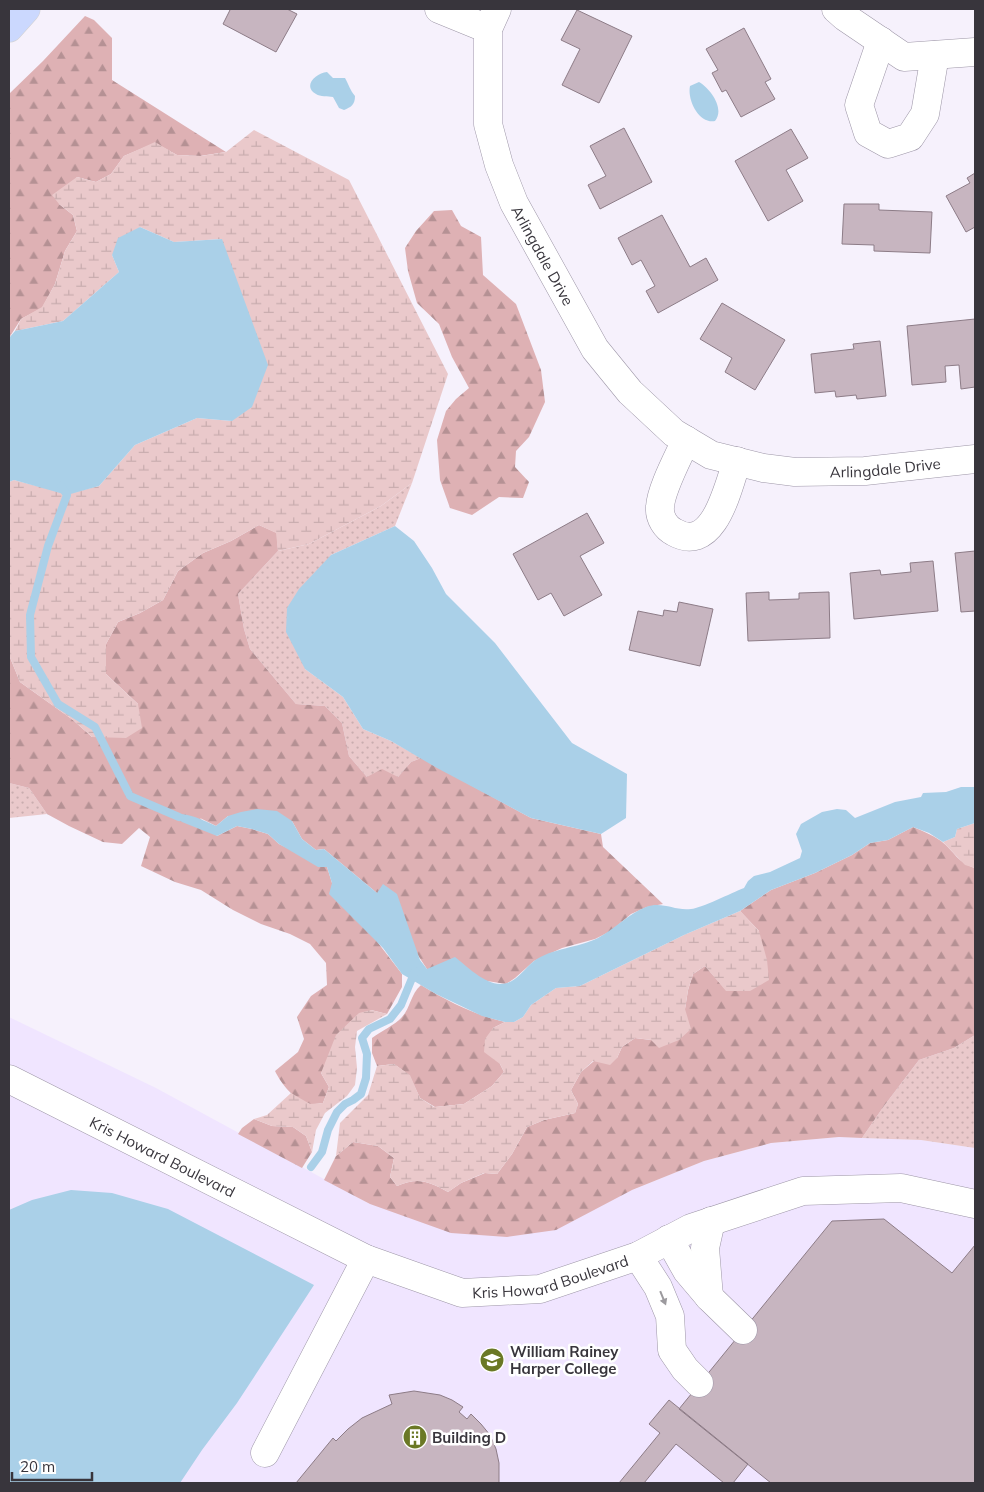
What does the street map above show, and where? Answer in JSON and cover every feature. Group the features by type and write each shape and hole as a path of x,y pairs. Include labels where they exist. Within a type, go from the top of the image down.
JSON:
{"main road":[{"path":"9,28 26,9"}],"street":[{"path":"439,9 492,19"},
{"path":"836,9 844,17 904,57 975,52"},
{"name":"Arlingdale Drive","path":"492,19 488,124 499,166 514,203 595,349 630,392 674,433 711,455 763,468 795,472 865,471 975,459"},
{"path":"881,41 859,105 868,133 888,144 910,136 925,114 935,55"},
{"path":"686,440 661,498 660,510 663,521 670,530 679,535 691,537 702,534 711,527 717,517 737,462"},
{"name":"Kris Howard Boulevard","path":"9,1079 366,1259 462,1293 540,1289 638,1256 690,1228 803,1191 901,1188 975,1204"},
{"path":"709,1297 705,1248 711,1221"},
{"path":"669,1239 687,1271 709,1297 743,1330"},
{"path":"638,1256 658,1286 670,1316 672,1350 685,1369 699,1384"},
{"path":"266,1453 366,1259"}],"shaded area":[{"name":"William Rainey Harper College","path":"9,1017 156,1088 370,1204 632,1190 704,1161 771,1143 839,1137 921,1140 975,1148 975,1483 9,1483"}],"green space":[{"path":"85,16 94,20 112,38 112,80 226,152 200,156 177,155 155,143 124,156 111,174 96,182 77,177 59,204 73,215 77,231 65,251 55,284 42,308 21,319 9,338 9,94"},
{"path":"254,130 349,180 448,374 412,483 381,506 309,544 278,551 276,533 259,525 231,541 203,553 178,571 163,600 140,613 118,622 106,644 106,674 138,704 142,728 126,738 92,737 73,720 20,682 9,655 9,482 14,480 67,494 99,486 135,445 197,418 232,421 222,239 174,242 140,227 112,255 119,272 63,321 15,331 21,319 42,307 55,284 65,251 77,231 73,215 59,204 52,195 77,177 96,182 111,174 124,156 155,142 177,155 201,156 226,152"},
{"path":"452,210 461,226 481,237 483,275 516,304 541,370 545,402 529,437 516,451 515,467 529,482 523,498 499,497 472,515 450,508 440,480 437,440 446,411 469,388 452,357 439,324 417,303 408,271 405,248 416,231 434,211"},
{"path":"412,483 395,526 331,555 305,669 343,697 363,729 391,741 421,758 411,762 398,777 367,777 349,756 342,723 325,706 296,704 250,649 244,629 238,594 278,551 309,544 381,506"},
{"path":"259,525 277,533 278,551 238,594 244,629 250,649 296,704 325,706 342,723 349,756 367,777 382,769 398,777 411,762 421,758 531,818 601,834 603,847 663,904 647,907 631,914 611,931 595,939 562,948 534,961 506,984 487,981 427,969 377,893 324,849 316,850 302,839 292,821 228,816 216,826 200,818 217,836 237,826 252,829 268,834 279,844 327,867 332,883 402,974 402,987 387,1014 371,1010 321,1073 329,1087 323,1103 315,1104 304,1102 294,1095 281,1082 275,1071 298,1052 304,1039 297,1017 311,996 327,985 326,963 310,944 290,934 261,924 233,910 201,890 175,882 141,866 150,837 139,828 122,844 103,842 47,814 29,788 9,783 9,655 20,682 73,720 92,737 138,704 106,674 106,644 118,622 140,613 163,600 178,571 203,553 231,541"},
{"path":"9,783 29,788 47,814 9,818"},
{"path":"975,823 975,868 965,865 943,842 955,837 957,829"},
{"path":"913,827 941,841 960,860 975,868 975,1035 954,1048 919,1060 862,1138 839,1137 771,1143 704,1161 632,1190 556,1230 507,1237 451,1233 370,1204 324,1180 336,1156 353,1142 378,1146 394,1158 390,1177 397,1186 417,1181 435,1185 448,1192 461,1183 485,1173 497,1174 512,1154 527,1127 544,1120 575,1113 578,1104 571,1090 581,1072 594,1061 617,1058 622,1047 635,1038 651,1040 685,1009 693,974 705,966 727,991 759,931 740,911 771,890 815,873 852,855 870,843 888,840"},
{"path":"740,911 759,931 767,960 769,980 750,991 726,991 705,966 693,974 685,1009 691,1029 679,1040 659,1048 651,1040 635,1038 622,1047 617,1058 610,1065 593,1061 581,1072 571,1090 578,1104 575,1113 544,1120 527,1127 512,1154 497,1174 484,1173 461,1183 448,1192 435,1185 417,1181 397,1186 390,1177 394,1158 378,1146 353,1142 336,1156 340,1123 368,1095 377,1066 394,1064 410,1075 420,1098 434,1107 464,1104 492,1086 504,1072 500,1064 484,1052 485,1039 493,1028 505,1022 514,1022 523,1017 531,1005 556,988 580,986 684,935"},
{"path":"421,985 462,1007 483,1016 505,1022 493,1028 500,1064 504,1072 492,1086 464,1104 435,1107 420,1098 409,1075 394,1064 377,1066 372,1053 372,1038 402,1017"},
{"path":"371,1010 387,1014 357,1031 355,1085 347,1096 325,1113 316,1130 312,1152 306,1136 293,1127 272,1126 254,1119 267,1115 291,1093 310,1104 323,1103 329,1087 321,1073 336,1035 359,1013"},
{"path":"975,1035 975,1148 921,1140 862,1138 919,1060 954,1048"},
{"path":"254,1119 272,1126 293,1127 306,1136 312,1152 302,1168 238,1134 242,1128"}],"water":[{"path":"327,72 333,78 345,78 355,96 351,107 344,110 339,108 333,97 320,96 312,91 310,84 312,80"},
{"path":"699,82 708,89 715,100 718,116 715,121 704,119 692,104 690,86"},
{"path":"140,227 174,242 222,239 268,365 252,407 232,421 197,418 135,445 99,486 67,495 14,480 9,482 9,338 15,331 63,321 119,272 112,255 118,238"},
{"path":"395,526 414,541 446,594 495,643 572,743 627,774 626,818 601,834 531,818 391,741 363,729 343,697 305,669 286,632 287,608 299,589 331,555"},
{"path":"961,787 975,787 975,823 957,829 955,837 943,842 929,833 913,827 888,840 870,843 852,855 815,873 771,890 740,911 684,935 580,986 556,988 531,1005 523,1017 514,1022 505,1022 482,1016 436,994 402,974 383,948 329,894 332,883 327,867 318,867 279,844 268,834 237,826 217,836 182,822 170,814 188,815 216,826 228,816 241,812 257,809 277,811 292,821 302,839 316,850 324,849 377,893 383,884 397,894 420,960 427,969 455,957 479,976 493,983 500,984 515,979 534,961 549,953 598,938 646,907 658,905 691,909 744,888 754,876 770,872 800,858 802,851 796,834 801,824 822,812 837,809 846,810 855,818 895,802 921,797 923,793 946,792"},
{"path":"71,1190 112,1193 168,1209 314,1285 237,1403 180,1483 9,1483 9,1210 32,1200"}],"building":[{"path":"228,9 287,9 297,14 276,52 223,24 230,10"},
{"path":"577,10 632,36 599,103 562,85 580,49 561,40"},
{"path":"744,28 771,79 765,82 775,99 741,117 726,90 722,92 712,73 718,70 706,49"},
{"path":"624,128 652,182 600,209 588,185 606,176 590,146"},
{"path":"791,129 808,158 786,170 803,201 768,221 735,161"},
{"path":"975,173 975,227 966,232 946,196 970,183 967,178"},
{"path":"844,204 879,204 879,210 932,212 930,253 874,251 874,245 842,244"},
{"path":"662,215 690,267 706,258 718,280 658,313 646,291 655,286 641,260 632,265 618,238"},
{"path":"722,303 785,340 755,390 725,372 732,358 700,339"},
{"path":"975,319 975,387 961,389 959,365 945,366 946,382 912,385 907,326"},
{"path":"880,341 886,396 857,399 856,395 836,397 835,391 815,393 811,354 854,349 853,344"},
{"path":"587,513 604,543 580,556 602,595 564,616 551,593 538,600 513,554"},
{"path":"975,551 975,611 961,612 955,553"},
{"path":"933,561 938,611 854,619 850,573 880,570 881,575 911,572 910,563"},
{"path":"769,592 769,600 799,599 799,593 829,592 830,638 748,641 746,593"},
{"path":"679,602 713,609 700,666 629,650 638,611 663,616 664,610 677,612"},
{"path":"884,1219 952,1273 975,1245 975,1483 771,1483 679,1409 832,1221"},
{"name":"Building D","path":"414,1391 440,1395 452,1400 463,1407 459,1412 467,1419 471,1414 481,1424 490,1435 496,1449 499,1463 499,1483 296,1483 333,1438 336,1441 362,1418 392,1404 389,1395"},
{"path":"669,1400 748,1464 733,1483 724,1483 676,1444 644,1483 619,1483 660,1433 649,1424"}],"waterway":[{"path":"61,486 67,495 48,546 30,615 31,657 58,704 95,727 130,796 179,817"},
{"path":"311,1167 322,1152 328,1130 337,1112 345,1104 361,1094 366,1078 367,1054 362,1038 369,1029 390,1019 401,1005 415,971"}],"place":[{"name":"William Rainey Harper College","path":"492,1360"},
{"name":"Building D","path":"415,1437"}]}
